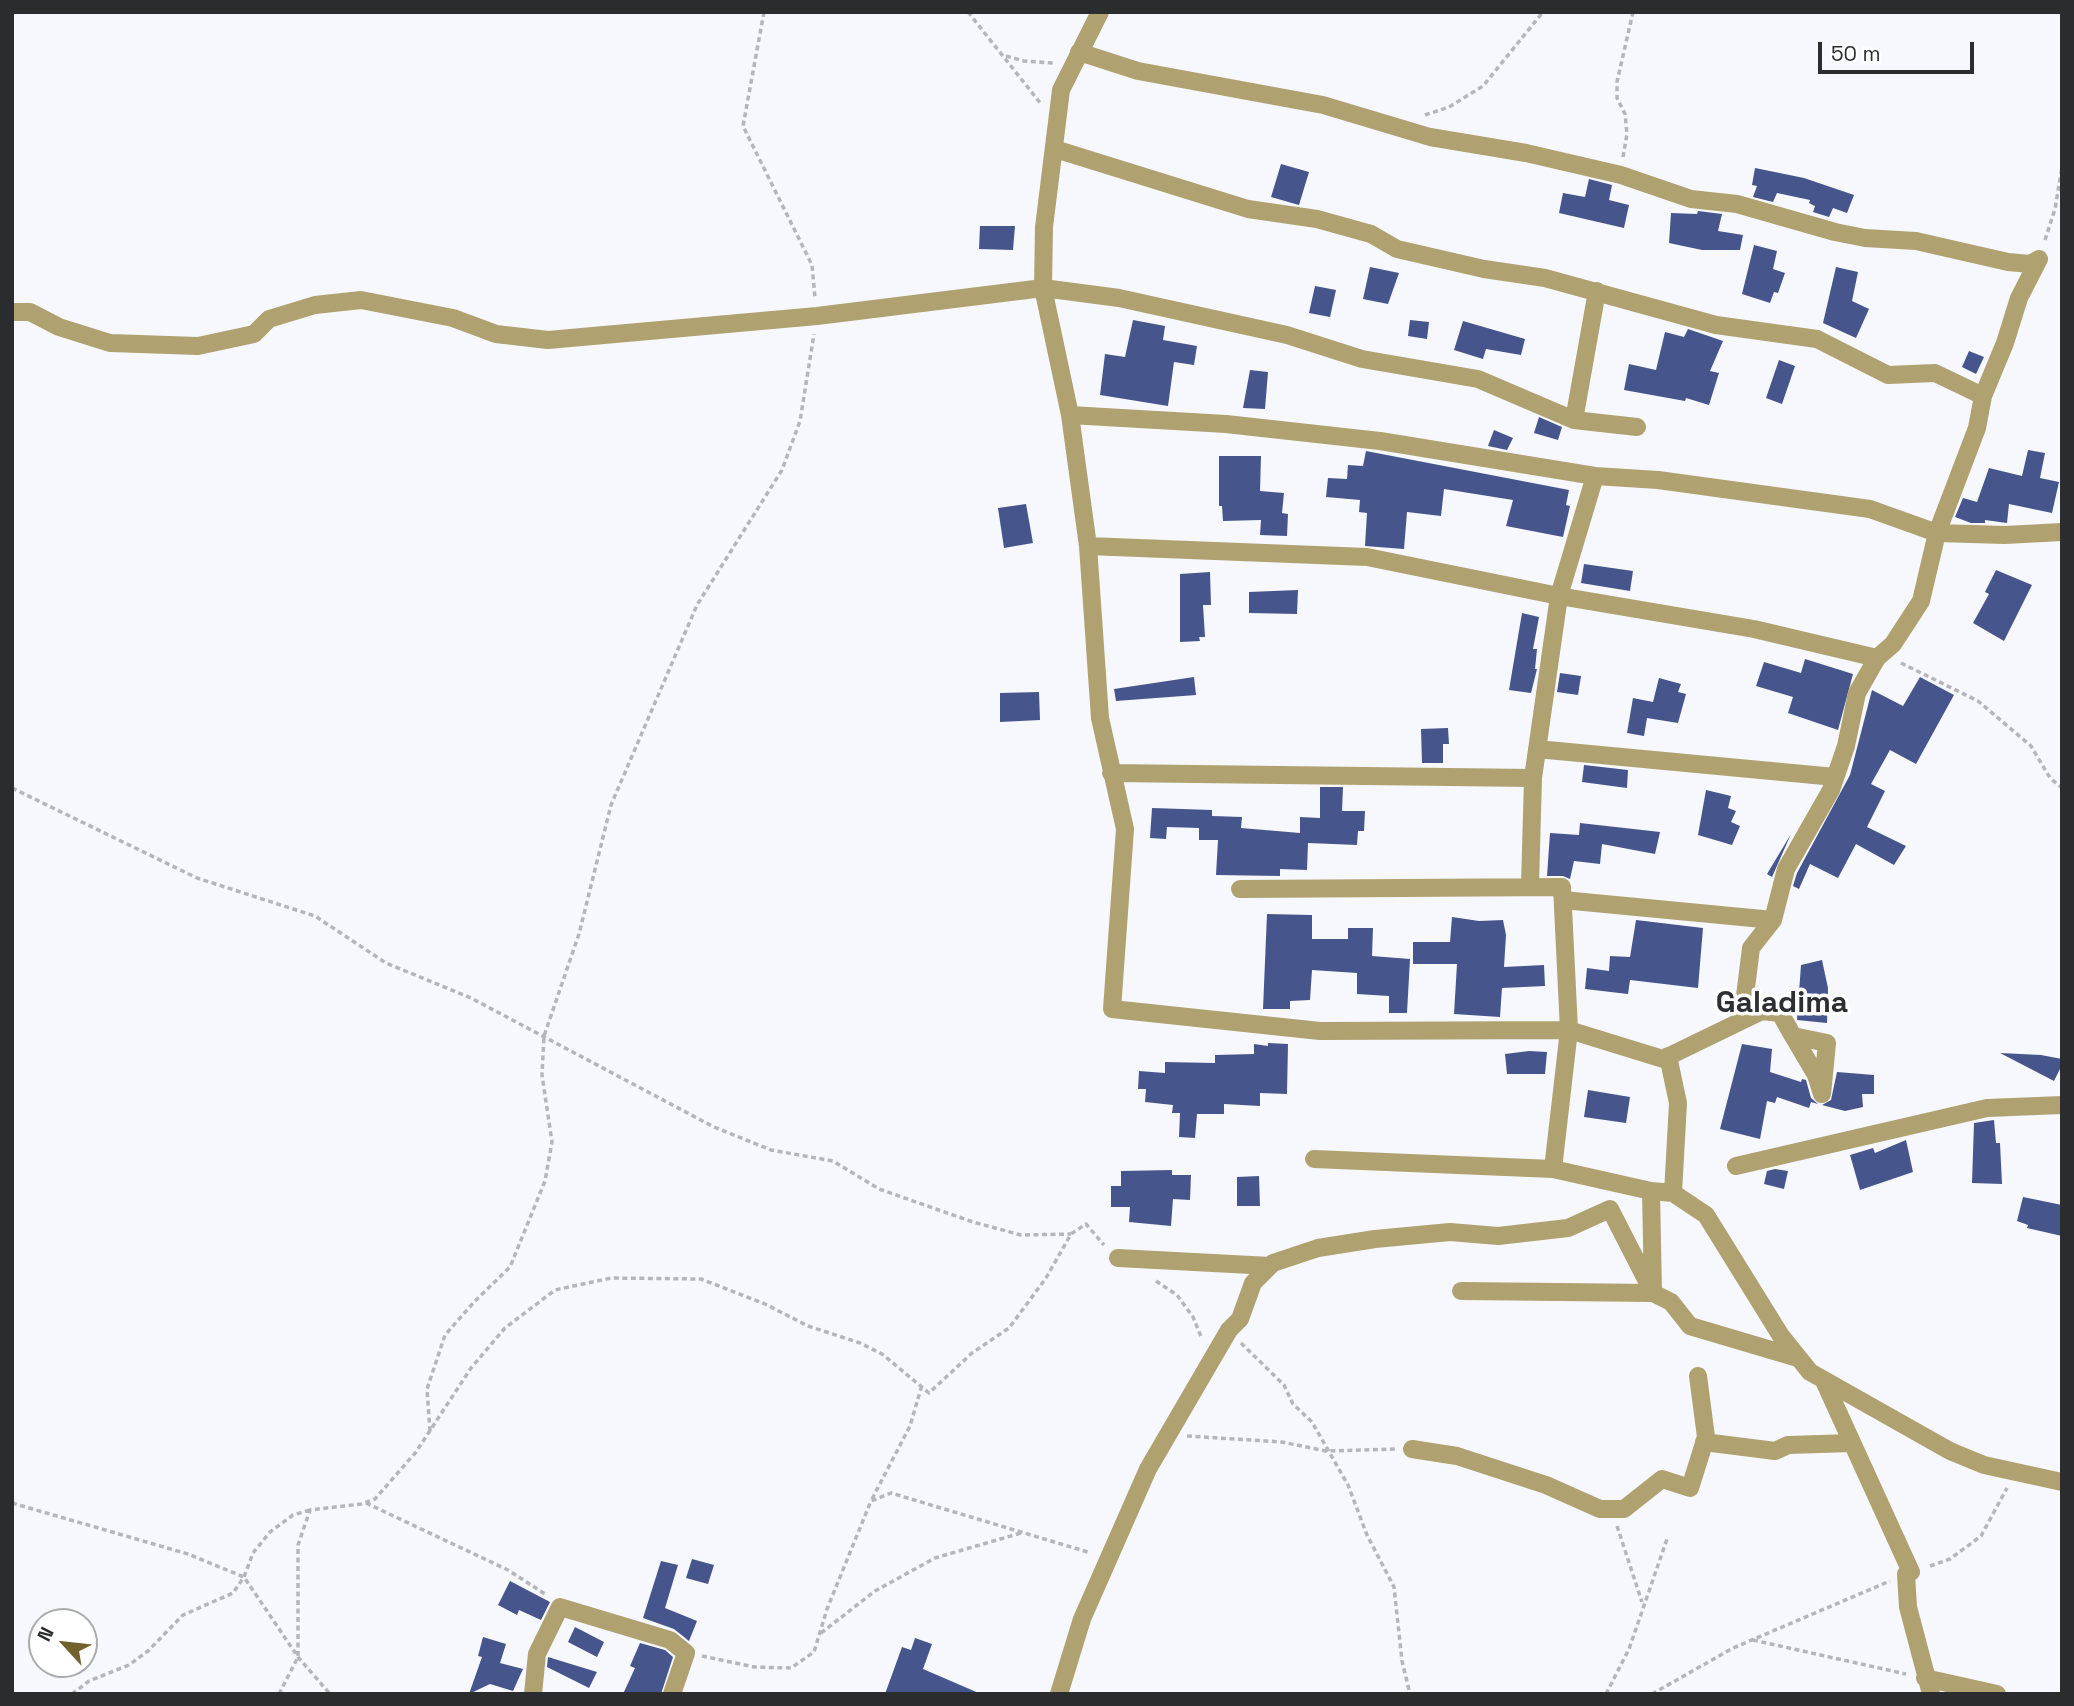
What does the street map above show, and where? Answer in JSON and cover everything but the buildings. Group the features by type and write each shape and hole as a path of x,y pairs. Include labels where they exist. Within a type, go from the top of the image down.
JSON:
{"street":[{"path":"1100,12 1060,90 1044,227 1043,288 1070,415 1088,546 1100,718 1125,829 1112,1009 1320,1031 1569,1030 1663,1059 1762,1011 1780,1013 1793,1036"},
{"path":"1079,52 1138,71 1323,105 1430,137 1526,153 1621,175 1691,200 1737,204 1865,238 1916,241 2008,262 2029,264 2039,259"},
{"path":"1055,149 1248,209 1317,219 1371,234 1397,249 1597,291 1716,325 1816,340 1888,374 1935,373 1983,396"},
{"path":"1742,1020 1751,948 1773,920 1786,870 1835,777 1846,746 1857,693 1922,601 1937,533 1977,428 1983,396 2005,343 2019,298 2039,259"},
{"path":"12,312 30,312 59,327 110,342 198,346 254,334 269,319 315,305 361,300 453,318 496,334 548,340 817,316 1043,288 1119,298 1287,334 1362,359 1478,379 1574,420 1637,427"},
{"path":"1574,420 1597,291"},
{"path":"1070,415 1226,425 1380,441 1595,477 1658,480 1870,509 1937,533 2006,535 2062,532"},
{"path":"1530,885 1533,778 1559,596 1595,477"},
{"path":"1088,546 1367,557 1687,620 1754,629 1880,657"},
{"path":"1537,750 1835,777"},
{"path":"1111,773 1533,778"},
{"path":"1240,888 1562,887 1569,1030 1553,1170"},
{"path":"1563,900 1773,920"},
{"path":"1668,1056 1678,1103 1673,1193"},
{"path":"1736,1166 1987,1108 2062,1105"},
{"path":"1314,1159 1553,1170 1651,1191 1673,1193 1706,1215 1781,1336 1810,1372 1950,1451 1984,1465 2062,1482"},
{"path":"1651,1191 1653,1293"},
{"path":"1118,1258 1270,1266 1318,1248 1375,1239 1450,1232 1499,1236 1568,1228 1610,1209 1653,1293"},
{"path":"1059,1694 1082,1619 1107,1558 1168,1434 1229,1330 1240,1319 1253,1283 1270,1266"},
{"path":"1461,1291 1653,1293 1671,1302 1690,1326 1798,1358"},
{"path":"1412,1449 1457,1456 1546,1485 1600,1509 1624,1509 1662,1479 1690,1488 1704,1442 1704,1404 1698,1376"},
{"path":"1824,1381 1908,1573 1908,1607 1928,1686 1997,1694"},
{"path":"1704,1442 1775,1451 1788,1445 1852,1443"},
{"path":"533,1694 537,1654 560,1607 670,1640 686,1653 672,1694"}],"path":[{"path":"430,1431 427,1389 445,1335 510,1267 545,1181 552,1142 542,1075 544,1035 579,934 611,805 697,605 782,470 800,421 817,316 812,265 743,126 764,12"},
{"path":"968,12 1056,123"},
{"path":"1393,125 1449,107 1483,86 1543,12"},
{"path":"1621,175 1627,134 1625,114 1617,98 1616,82 1633,12"},
{"path":"1004,55 1024,61 1056,63 1079,52"},
{"path":"2039,259 2055,209 2062,167"},
{"path":"1880,657 1978,701 2031,746 2050,778 2062,788"},
{"path":"12,788 197,878 315,916 386,963 471,998 714,1127 771,1150 833,1161 879,1189 997,1229 1021,1235 1071,1234"},
{"path":"72,1694 89,1681 129,1665 148,1651 183,1615 233,1593 244,1577 253,1553 270,1532 293,1516 310,1510 366,1503 375,1499 430,1431 471,1368 505,1328 555,1290 611,1278 701,1279 765,1304 807,1326 860,1343 882,1354 929,1393 972,1353 1009,1328 1046,1278 1071,1234 1086,1224 1118,1258"},
{"path":"1146,1275 1177,1295 1193,1317 1212,1363"},
{"path":"1229,1330 1283,1385 1293,1404 1312,1422 1326,1451 1348,1485 1367,1535 1394,1587 1402,1661 1410,1694"},
{"path":"686,1653 754,1667 791,1668 814,1652 871,1501 910,1426 922,1385"},
{"path":"1168,1434 1282,1442 1326,1451 1412,1449"},
{"path":"1652,1694 1751,1640 1908,1573 1950,1559 1981,1536 2015,1471"},
{"path":"871,1501 891,1493 1107,1558"},
{"path":"12,1503 188,1554 244,1577 298,1657 331,1694"},
{"path":"366,1503 508,1570 534,1584 560,1607"},
{"path":"1608,1509 1621,1532 1642,1604"},
{"path":"279,1694 298,1657 298,1545 310,1510"},
{"path":"819,1634 875,1591 935,1558 1021,1533"},
{"path":"1606,1694 1629,1649 1642,1604 1667,1539"},
{"path":"1751,1640 1928,1686"}],"district":[{"name":"Galadima","path":"1782,1004"}]}
